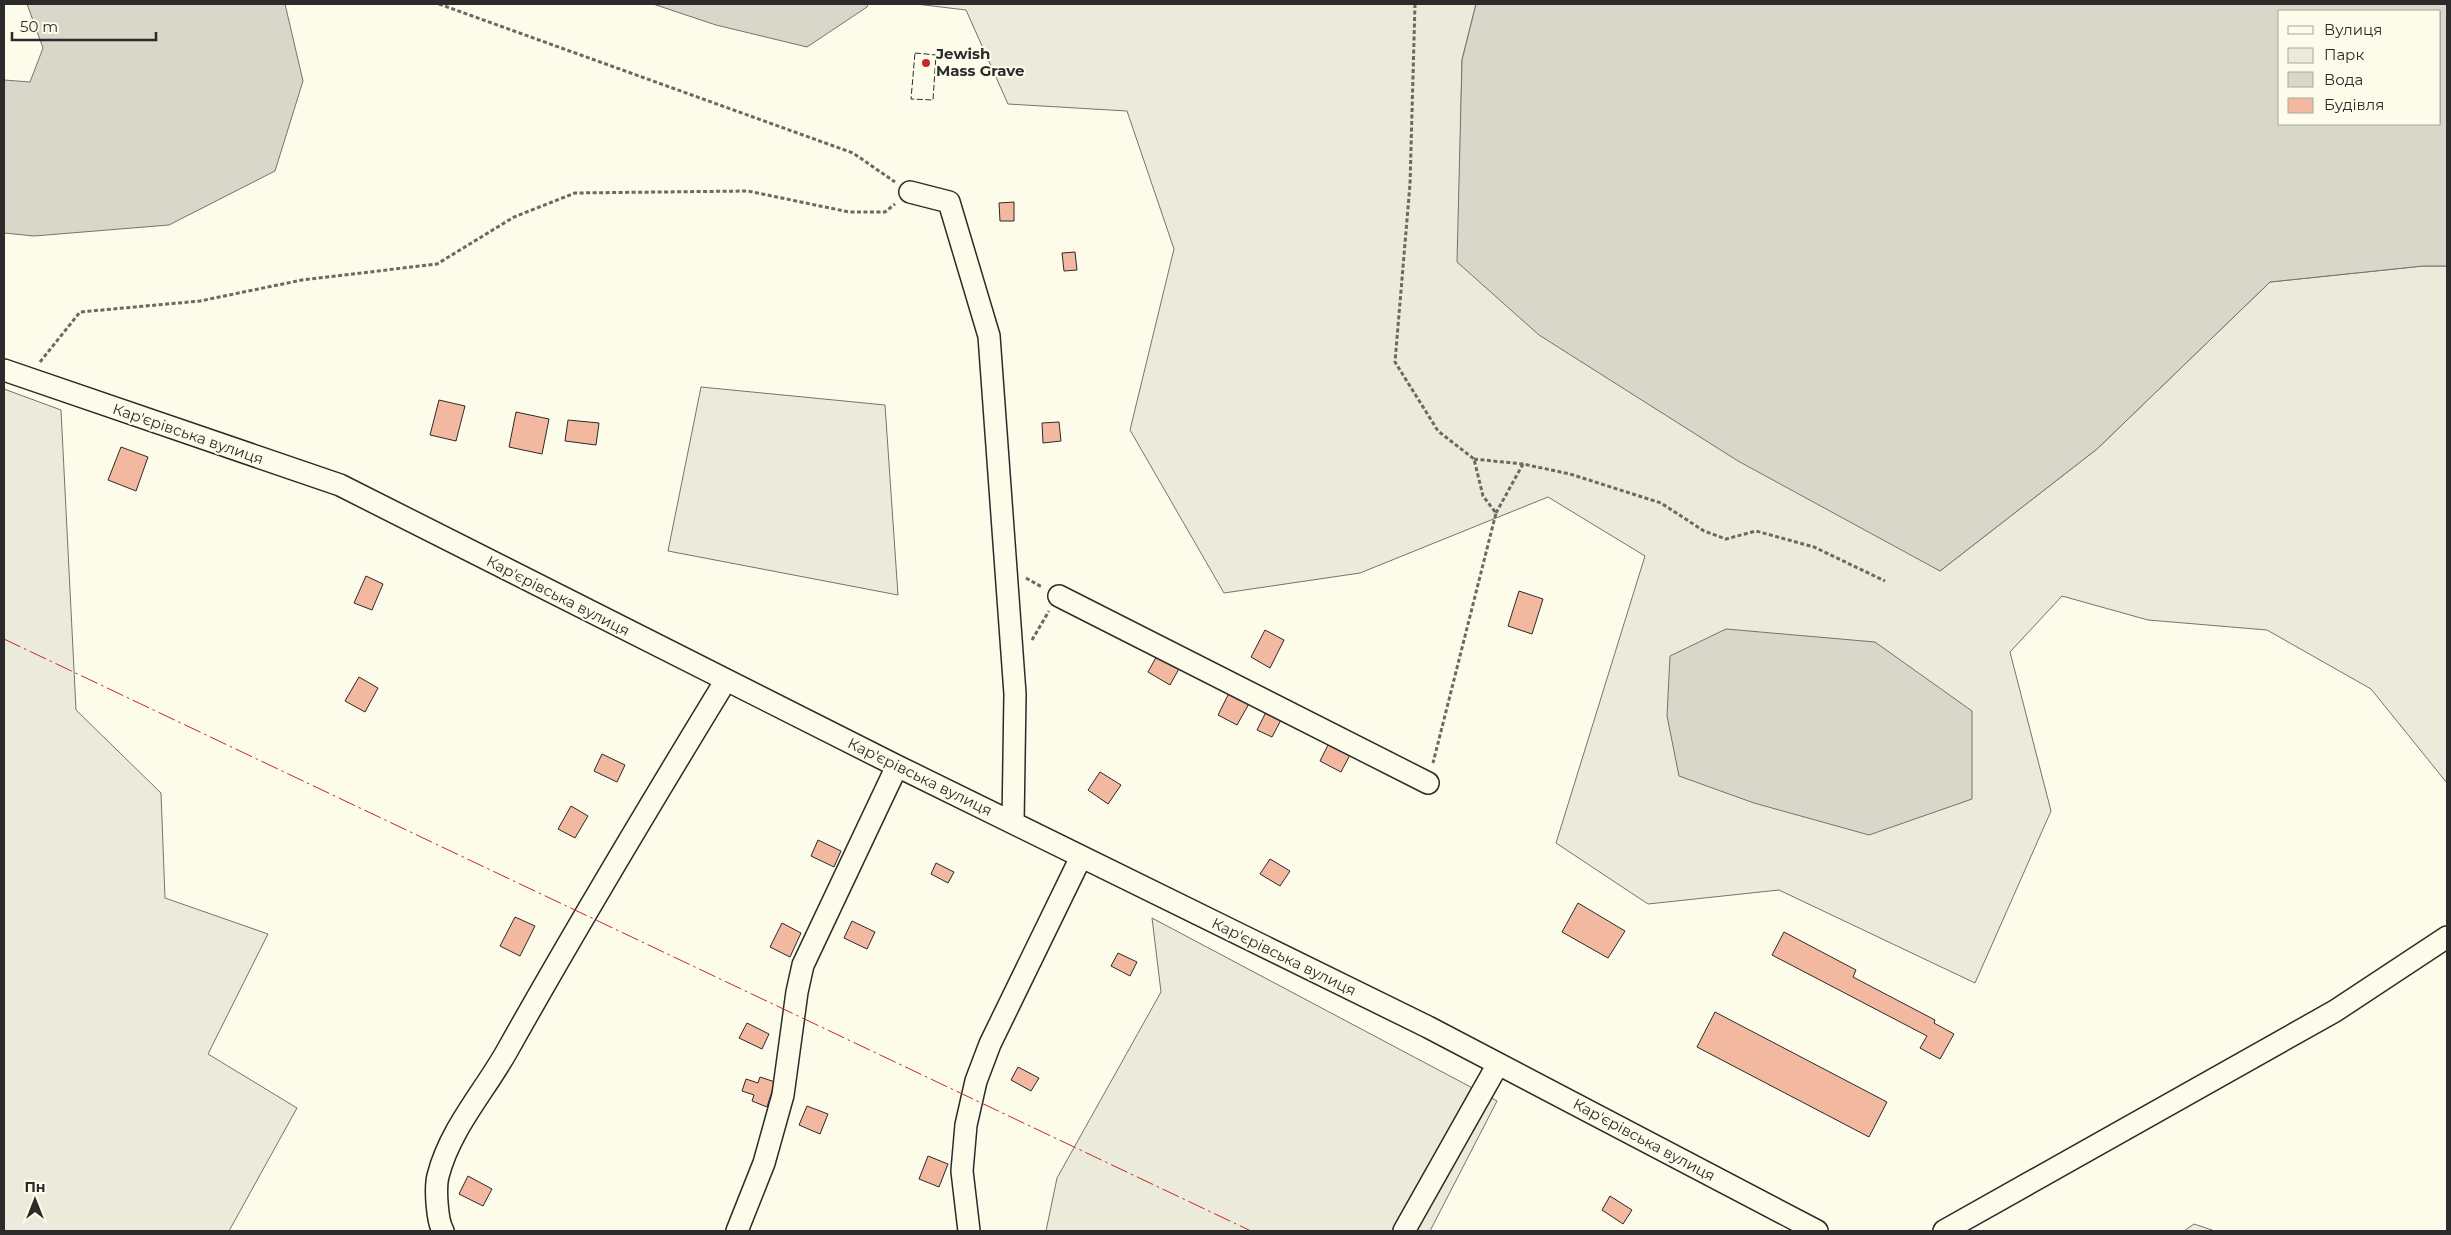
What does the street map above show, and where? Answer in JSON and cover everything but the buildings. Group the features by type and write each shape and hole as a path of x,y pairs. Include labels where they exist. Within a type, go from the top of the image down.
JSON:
{"street":[{"path":"910,192 949,202 989,336 1013,670 1013,824"},
{"name":"Кар'єрівська вулиця","path":"4,370 340,485 1013,824 1428,1027 1817,1231"},
{"path":"1059,596 1428,783"},
{"path":"443,1231 438,1224 438,1178 452,1139 505,1054 586,910 726,680"},
{"path":"737,1231 764,1163 783,1095 793,1016 803,965 897,766"},
{"path":"969,1231 962,1171 966,1125 976,1081 990,1044 1081,857"},
{"path":"1944,1231 2335,1011 2447,937"},
{"path":"1404,1231 1498,1064"}],"path":[{"path":"26,379 80,312 200,301 302,280 437,264 514,217 574,193 748,191 849,212 885,212 910,192 853,153 438,4"},
{"path":"1415,4 1410,184 1395,362 1438,431 1474,459 1549,468 1662,503 1704,531 1726,539 1756,531 1814,547 1885,581"},
{"path":"1474,459 1482,496 1496,513"},
{"path":"1428,783 1496,513 1523,464"},
{"path":"1005,566 1059,596 1013,670"}],"green space":[{"path":"916,4 1476,4 1462,60 1458,262 1940,571 2097,449 2270,282 2423,266 2447,266 2447,783 2371,689 2267,630 2148,620 2062,596 2010,652 2051,811 1975,983 1779,890 1648,904 1556,843 1645,556 1548,497 1360,573 1224,593 1130,430 1174,249 1127,111 1008,104 966,10"},
{"path":"701,387 885,405 898,595 668,551"},
{"path":"4,389 61,410 76,710 161,793 165,898 268,934 208,1054 297,1108 229,1231 4,1231"},
{"path":"1152,918 1497,1101 1430,1231 1046,1231 1057,1178 1161,992"},
{"path":"2194,1224 2215,1231 2184,1231"}],"water":[{"path":"27,4 285,4 303,81 275,171 169,225 34,236 4,233 4,80 30,82 43,48"},
{"path":"653,4 868,4 867,7 807,47 716,25"},
{"path":"1476,4 2447,4 2447,266 2423,266 2270,282 2097,449 1940,571 1738,461 1539,335 1457,262 1462,60"},
{"path":"1726,629 1875,642 1972,711 1972,799 1869,835 1754,803 1679,776 1667,716 1670,656"}],"fence":[{"path":"915,53 936,55 933,100 911,99 915,53"}],"power":[{"path":"4,639 1251,1231"}],"place":[{"name":"Jewish Mass Grave","path":"926,63"}]}
